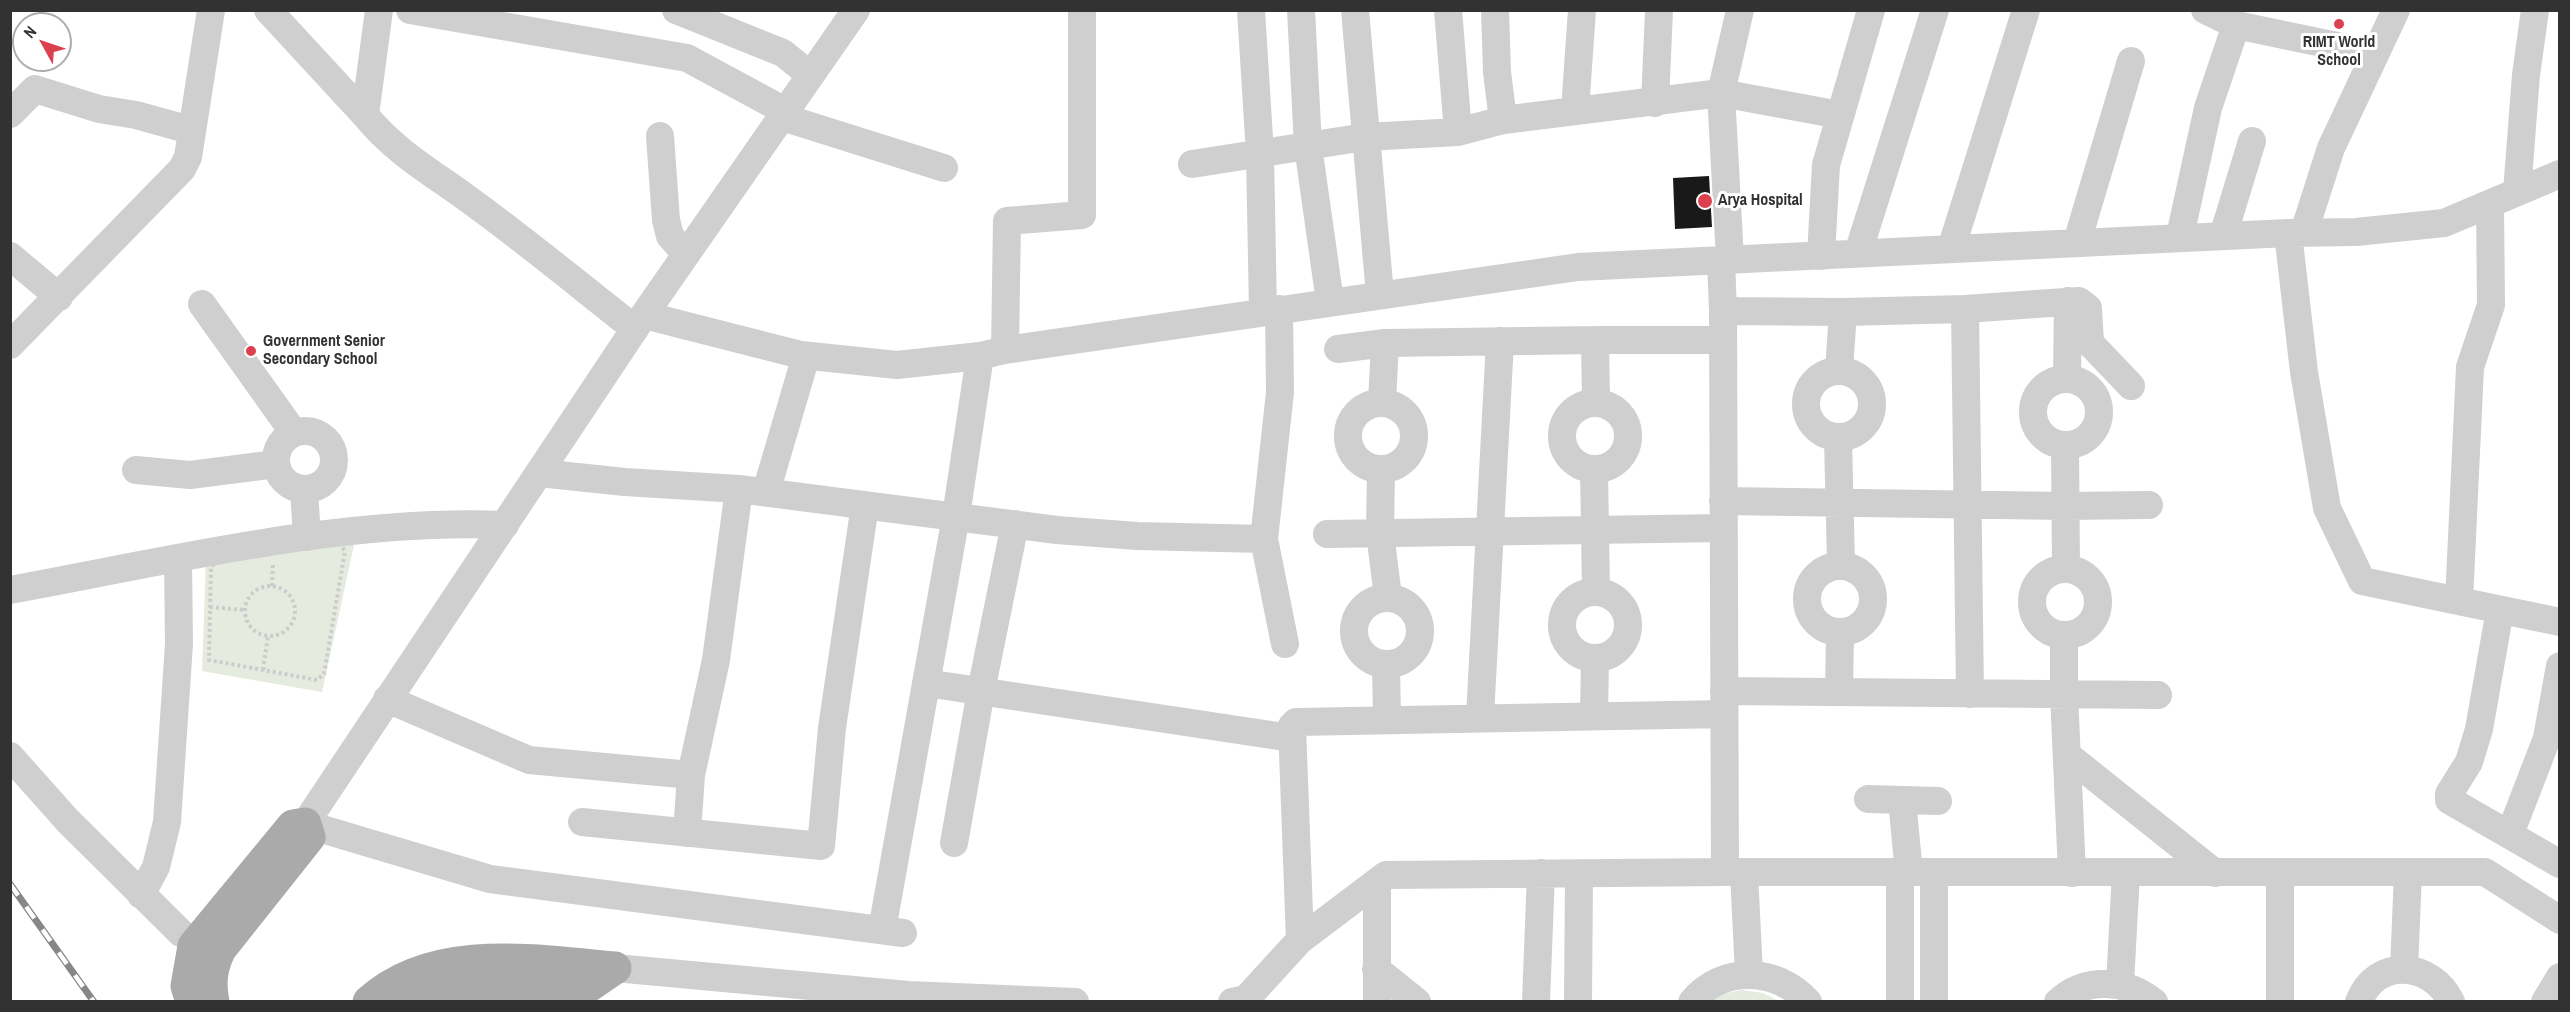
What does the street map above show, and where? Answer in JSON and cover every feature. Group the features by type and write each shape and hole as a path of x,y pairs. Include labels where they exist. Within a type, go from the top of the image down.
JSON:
{"main road":[{"path":"192,1002 187,986 194,946 293,826 305,824 309,837 220,949 213,964 210,985 213,1002"},
{"path":"369,1002 378,993 415,975 459,961 510,959 591,989"},
{"path":"405,1002 440,987 470,985 591,989"}],"street":[{"path":"10,345 182,169 188,157 190,130 211,10"},
{"path":"268,10 385,139 639,322 806,356 897,365 1578,267 2180,236 2356,232 2444,223 2559,174"},
{"path":"365,115 379,10"},
{"path":"410,10 687,58 784,114 944,168"},
{"path":"676,10 783,53 810,75"},
{"path":"856,10 639,322 305,824 490,879 893,932 926,683 956,516 992,353 1006,221 1082,215 1082,10"},
{"path":"1251,10 1271,310 1280,392 1264,539 1285,644"},
{"path":"1301,10 1308,146 1330,302"},
{"path":"1355,10 1380,295"},
{"path":"1448,10 1458,132"},
{"path":"1495,10 1497,72 1503,120"},
{"path":"1575,110 1582,10"},
{"path":"1655,103 1659,10"},
{"path":"1740,10 1721,93 1726,260 1723,311 1724,703 1735,873 1749,974"},
{"path":"1821,256 1826,165 1870,10"},
{"path":"1858,253 1935,10"},
{"path":"1951,249 2026,10"},
{"path":"2205,10 2236,25 2375,54"},
{"path":"2396,10 2331,148 2296,232 2304,372 2327,508 2362,581 2559,622"},
{"path":"2517,192 2526,75 2535,10"},
{"path":"2180,236 2208,108 2236,25"},
{"path":"2077,242 2131,61"},
{"path":"10,114 34,89 99,109 136,115 190,130"},
{"path":"1192,164 1365,137 1458,132 1503,120 1575,110 1655,103 1721,93 1840,115"},
{"path":"660,136 666,220 670,236 686,254"},
{"path":"2223,236 2252,141"},
{"path":"2458,601 2470,367 2491,305 2490,204"},
{"path":"10,256 59,297"},
{"path":"2067,378 2068,301"},
{"path":"1723,311 1843,312 1965,309 2079,301 2088,308 2090,343 2131,386"},
{"path":"202,304 294,433"},
{"path":"1965,309 1970,694"},
{"path":"1839,370 1843,312"},
{"path":"1338,349 1385,343 1595,339 1723,340"},
{"path":"1595,339 1596,402"},
{"path":"1480,717 1500,341"},
{"path":"1382,402 1385,343"},
{"path":"687,834 692,775 752,491 806,356"},
{"path":"1839,370 1861,379 1872,399 1872,411 1868,422 1860,430 1850,436 1838,438 1827,436 1811,424 1805,404 1812,384 1829,372 1839,370"},
{"path":"2067,378 2086,385 2094,393 2100,413 2098,423 2085,440 2065,446 2044,437 2036,428 2033,405 2037,394 2045,386 2055,380 2067,378"},
{"path":"1382,402 1402,409 1409,417 1415,436 1413,447 1401,464 1381,470 1359,461 1348,441 1348,429 1360,410 1371,404 1382,402"},
{"path":"1596,402 1607,404 1625,419 1628,442 1624,453 1616,462 1606,468 1594,470 1575,463 1567,455 1561,435 1563,424 1576,408 1596,402"},
{"path":"303,430 321,435 328,441 334,458 330,476 322,483 304,489 285,481 276,464 280,445 294,433 303,430"},
{"path":"1838,438 1841,565"},
{"path":"2065,446 2066,568"},
{"path":"136,470 190,475 276,464"},
{"path":"1381,470 1380,533 1388,597"},
{"path":"1594,470 1596,591"},
{"path":"539,473 752,491 1015,524 1137,536 1264,539"},
{"path":"304,489 307,537"},
{"path":"1327,534 1594,529 1840,503 2149,505"},
{"path":"582,822 821,846 832,728 865,505"},
{"path":"10,590 307,537 456,522 505,525"},
{"path":"954,843 981,691 1015,524"},
{"path":"141,895 156,867 167,822 179,644 178,559"},
{"path":"1841,565 1852,567 1868,580 1873,589 1874,600 1867,619 1850,631 1840,633 1828,631 1818,624 1807,604 1807,592 1819,573 1830,567 1841,565"},
{"path":"2066,568 2085,575 2093,583 2099,603 2097,614 2084,630 2064,636 2053,634 2035,619 2032,596 2036,585 2044,576 2054,570 2066,568"},
{"path":"1596,591 1616,598 1623,606 1629,626 1622,645 1605,657 1595,659 1583,657 1573,650 1562,630 1562,618 1575,599 1585,593 1596,591"},
{"path":"1388,597 1407,604 1414,611 1420,631 1414,651 1396,663 1386,664 1374,662 1365,656 1357,647 1353,636 1358,613 1366,604 1376,598 1388,597"},
{"path":"2500,610 2479,729 2469,762 2449,794 2449,800 2559,864"},
{"path":"1839,692 1840,633"},
{"path":"2064,636 2064,694 2072,873"},
{"path":"1594,715 1595,659"},
{"path":"1386,664 1387,719"},
{"path":"2510,834 2547,738 2559,666"},
{"path":"926,683 1278,736"},
{"path":"1300,940 1292,726 1304,720 1594,715 1839,692 2158,695"},
{"path":"387,699 529,760 692,775"},
{"path":"2067,754 2215,873"},
{"path":"10,756 68,821 181,933"},
{"path":"1868,799 1938,801"},
{"path":"1902,800 1934,1002"},
{"path":"2404,969 2408,872"},
{"path":"1241,1001 1300,940 1386,875 2485,872 2559,920"},
{"path":"1536,1002 1541,873"},
{"path":"1900,1002 1914,873"},
{"path":"2120,984 2126,873"},
{"path":"2280,873 2280,1002"},
{"path":"1578,1002 1579,875"},
{"path":"1377,882 1377,1002"},
{"path":"1376,969 1417,1002"},
{"path":"2359,1002 2371,983 2386,973 2404,969 2420,971 2434,978 2445,990 2451,1002"},
{"path":"1692,1002 1700,992 1722,979 1749,974 1767,976 1785,982 1808,1002"},
{"path":"2545,1002 2559,977"},
{"path":"2058,1002 2081,987 2101,983 2120,984 2138,990 2154,1002"},
{"path":"591,989 725,990 916,999 1076,1002"}],"path":[{"path":"339,543 345,551 324,674 317,680 209,660 210,607 211,567 219,560 339,543"},
{"path":"272,586 274,553"},
{"path":"272,586 287,592 295,606 295,614 289,628 282,634 268,636 257,633 250,627 245,610 251,595 257,590 272,586"},
{"path":"210,607 245,610"},
{"path":"263,670 268,636"}],"shaded area":[{"path":"356,536 322,692 202,671 206,558"},
{"path":"1742,990 1763,993 1779,1001 1710,1002 1722,994"}],"building":[{"path":"1709,176 1712,227 1675,229 1673,178"}],"railway":[{"path":"10,884 94,1002"}],"place":[{"name":"RIMT World School","path":"2339,24"},
{"name":"Arya Hospital","path":"1705,201"},
{"name":"Government Senior Secondary School","path":"251,351"}]}
